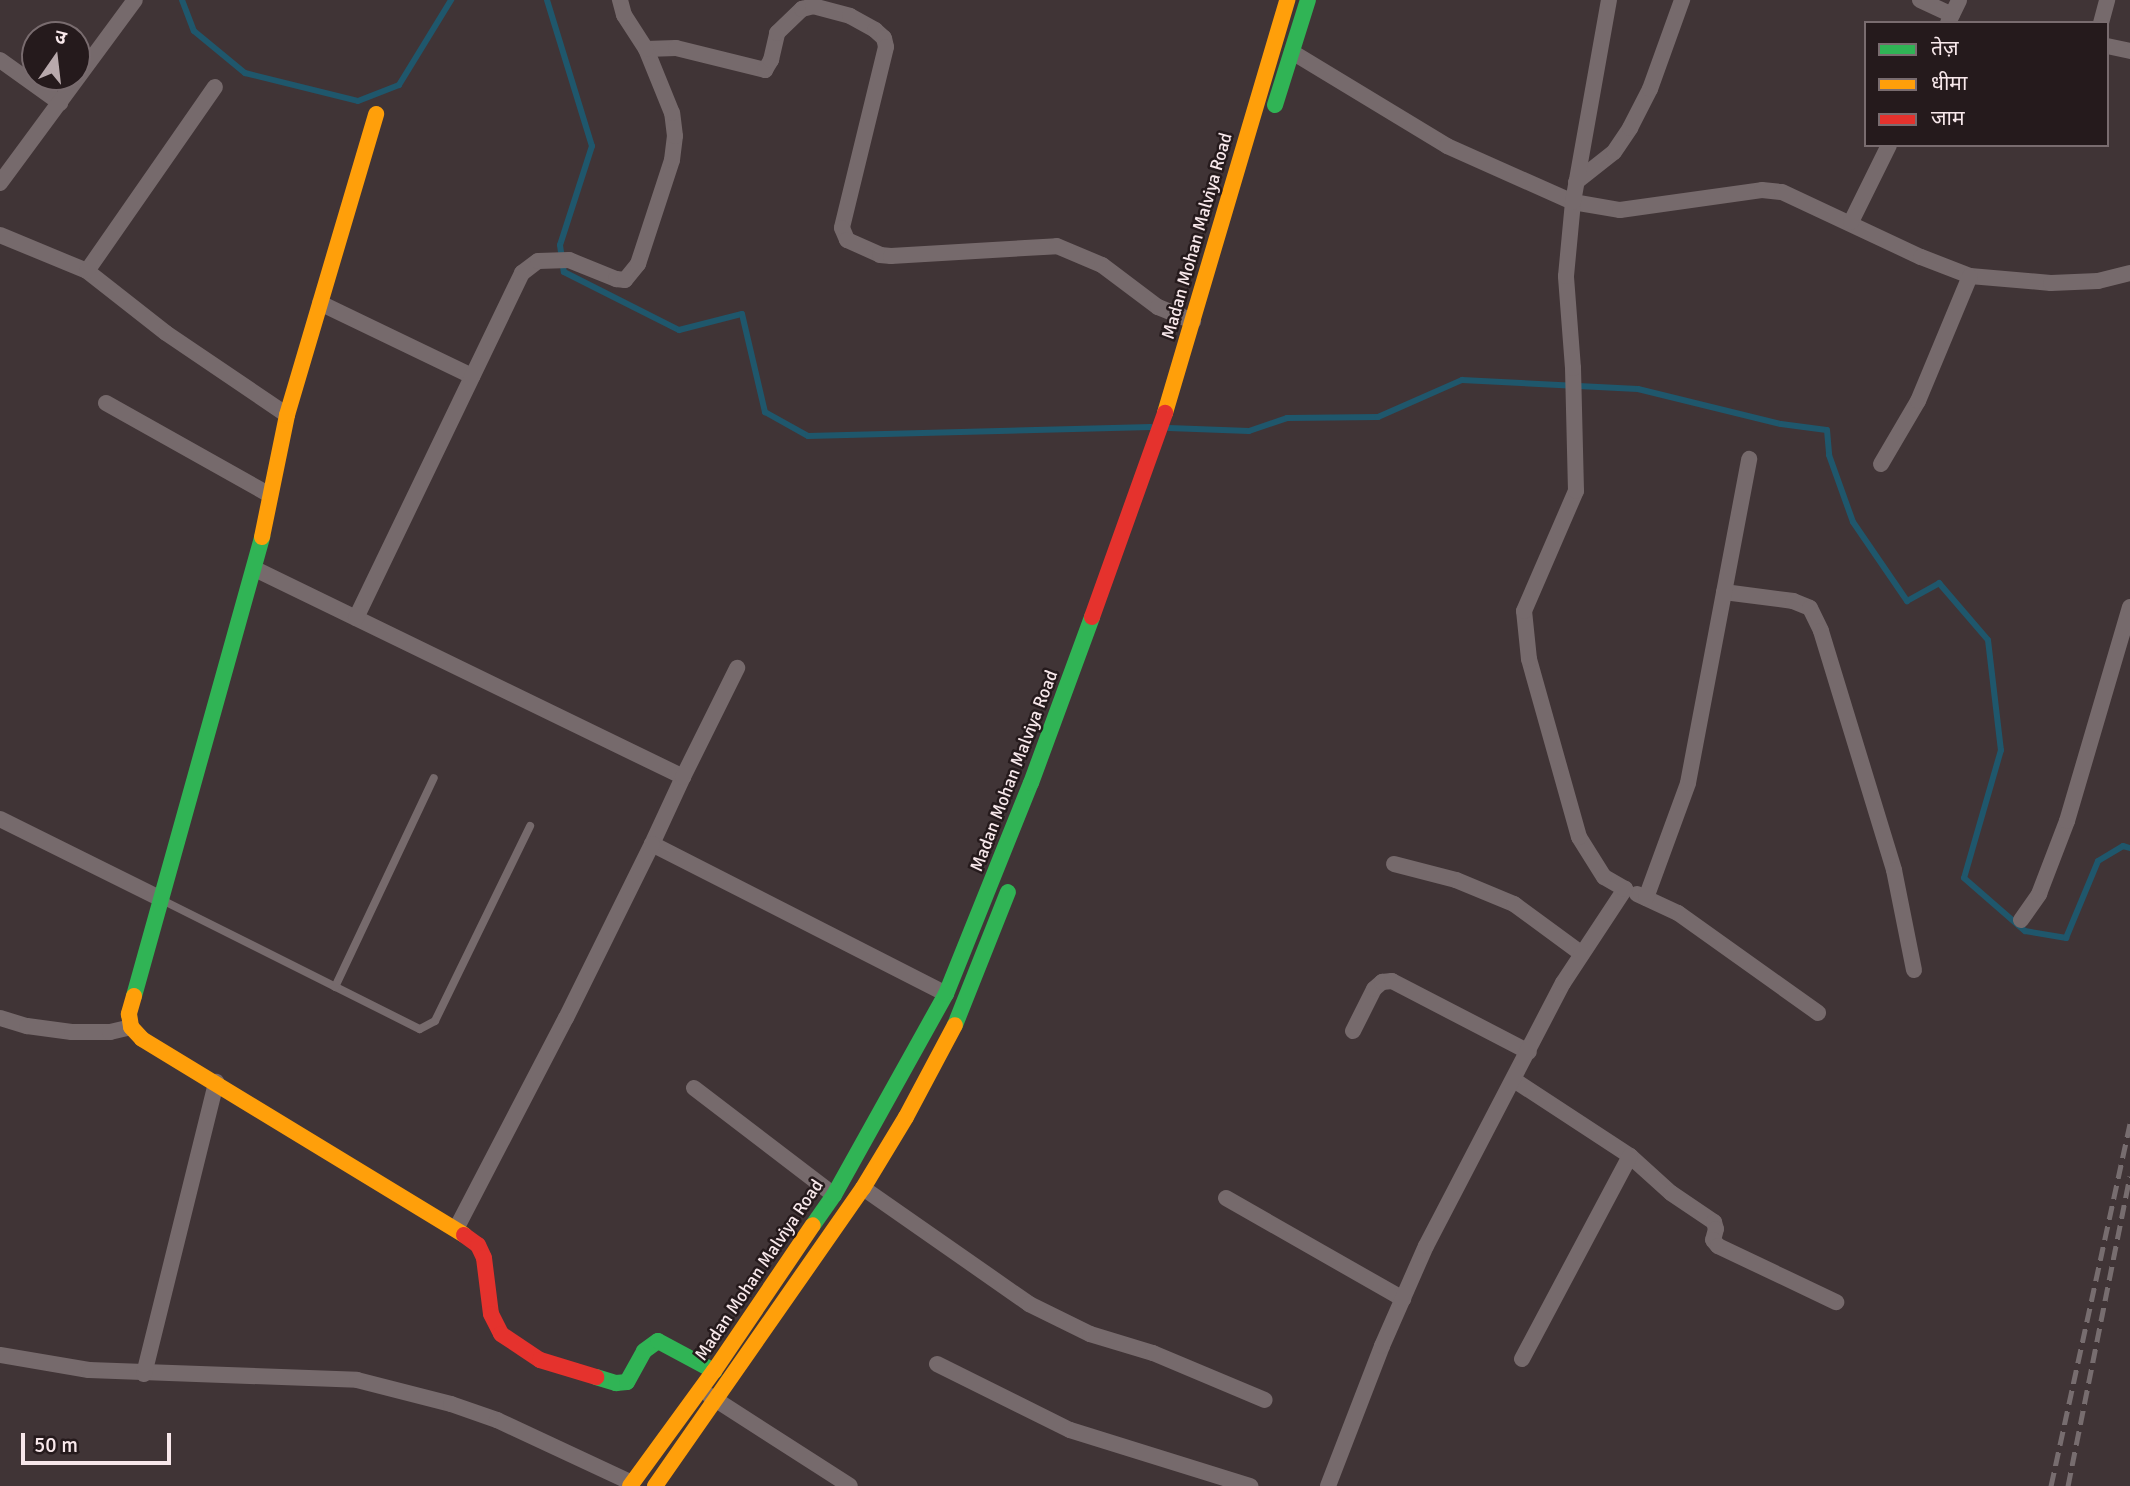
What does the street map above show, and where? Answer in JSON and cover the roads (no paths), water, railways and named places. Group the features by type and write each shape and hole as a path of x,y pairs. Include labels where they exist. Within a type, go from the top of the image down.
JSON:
{"main road":[{"name":"Madan Mohan Malviya Road","path":"1174,406 1193,321 1287,0"},
{"path":"1271,118 1308,0"},
{"path":"376,114 287,415 255,569 129,1014 131,1027 142,1039 456,1228 478,1245 484,1258 491,1314 501,1334 518,1349 540,1360 615,1384 627,1382 643,1351 658,1341 714,1371"},
{"name":"Madan Mohan Malviya Road","path":"631,1484 714,1371 834,1195 946,994 1152,474 1247,196"},
{"name":"Madan Mohan Malviya Road","path":"1131,558 1152,474"},
{"path":"655,1486 863,1188 906,1116 958,1018 1013,881"}],"street":[{"path":"0,183 135,0"},
{"path":"356,618 522,273 538,261 561,260 625,280 632,275 638,264 672,160 675,136 672,113 646,49 624,15 620,0"},
{"path":"1609,0 1576,182 1566,276 1573,368 1576,491 1524,611 1529,659 1579,836 1604,877 1678,913 1818,1013"},
{"path":"1576,182 1614,152 1630,128 1650,89 1682,0"},
{"path":"1920,0 1950,19 1959,0"},
{"path":"2102,21 2108,0"},
{"path":"646,49 676,48 765,70 771,60 778,33 802,9 813,6 850,16 875,30 884,38 886,47 842,228 847,240 880,255 891,256 1058,246 1102,265 1158,307 1193,321"},
{"path":"2109,46 2130,51"},
{"path":"1292,52 1447,146 1573,202 1620,210 1762,190 1801,199 1920,257 1970,276 2051,283 2098,281 2130,273"},
{"path":"0,60 60,103"},
{"path":"87,271 215,87"},
{"path":"1851,222 1888,147"},
{"path":"0,234 87,271 166,333 287,415"},
{"path":"1881,464 1918,401 1970,276"},
{"path":"320,303 472,376"},
{"path":"106,403 270,495"},
{"path":"1646,898 1688,783 1738,503 1749,459"},
{"path":"255,569 683,777"},
{"path":"1724,592 1793,601 1810,608 1821,631 1894,870 1914,970"},
{"path":"2021,920 2039,894 2067,821 2130,607"},
{"path":"456,1228 566,1018 737,668"},
{"path":"0,819 161,899"},
{"path":"652,844 946,994"},
{"path":"1394,864 1456,880 1514,904 1582,954"},
{"path":"1328,1486 1426,1246 1563,983 1625,889"},
{"path":"1353,1031 1374,989 1382,982 1392,981 1529,1052"},
{"path":"0,1017 27,1026 72,1032 110,1032 131,1027"},
{"path":"1514,1080 1630,1156 1671,1193 1714,1222 1716,1228 1713,1240 1718,1246 1836,1302"},
{"path":"144,1374 216,1082"},
{"path":"694,1088 834,1195"},
{"path":"1522,1359 1630,1156"},
{"path":"863,1188 1040,1310 1090,1334 1153,1353 1265,1399"},
{"path":"1226,1198 1403,1299"},
{"path":"1,1360 144,1374 357,1380 451,1404 497,1420 631,1484"},
{"path":"937,1364 1070,1430 1250,1486"},
{"path":"699,1389 850,1486"}],"lane":[{"path":"335,987 435,778"},
{"path":"161,899 412,1026 427,1028 435,1021 530,826"}],"waterway":[{"path":"182,0 194,31 245,73 358,101 399,85 451,0"},
{"path":"547,0 592,146 560,245 564,272 679,330 742,314 765,412 808,436 1151,427"},
{"path":"1169,428 1249,431 1287,418 1378,417 1462,380 1638,389 1781,424 1827,430 1829,455 1853,522 1907,601 1939,583 1988,640 2001,750 1964,878 2025,931 2066,938 2098,861 2123,846 2130,848"}],"railway":[{"path":"2051,1486 2130,1124"},
{"path":"2068,1486 2130,1176"}]}
